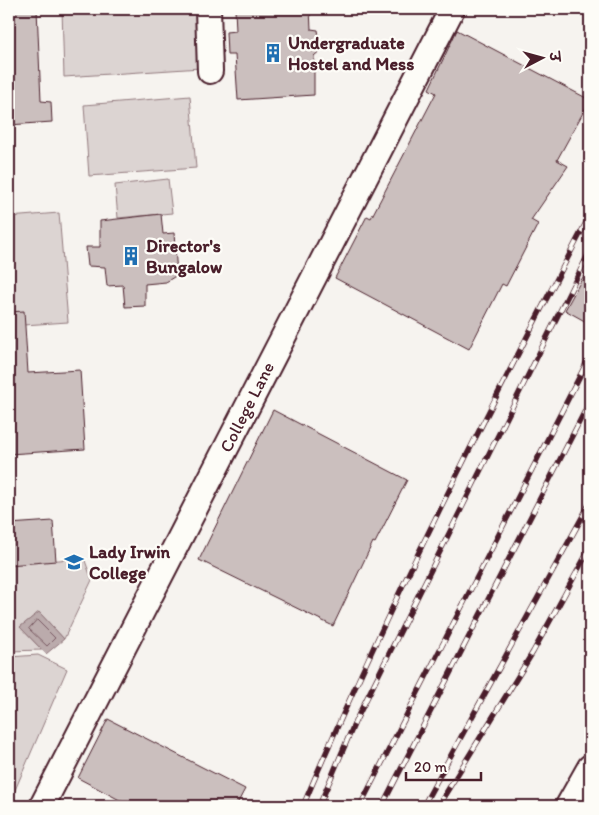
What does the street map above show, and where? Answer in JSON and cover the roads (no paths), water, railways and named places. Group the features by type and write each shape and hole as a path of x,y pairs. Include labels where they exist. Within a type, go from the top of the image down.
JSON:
{"street":[{"path":"208,9 210,71"},
{"name":"College Lane","path":"42,806 452,9"},
{"path":"568,806 590,767"}],"water":[{"path":"39,612 64,639 46,654 20,627"}],"railway":[{"path":"303,806 369,656 440,508 590,215"},
{"path":"319,806 355,722 590,251"},
{"path":"360,806 590,356"},
{"path":"382,806 590,401"},
{"path":"423,806 590,503"},
{"path":"438,806 533,652 590,548"}],"place":[{"name":"Undergraduate Hostel and Mess","path":"273,53"},
{"name":"Director's Bungalow","path":"131,256"},
{"name":"Lady Irwin College","path":"74,562"}]}
